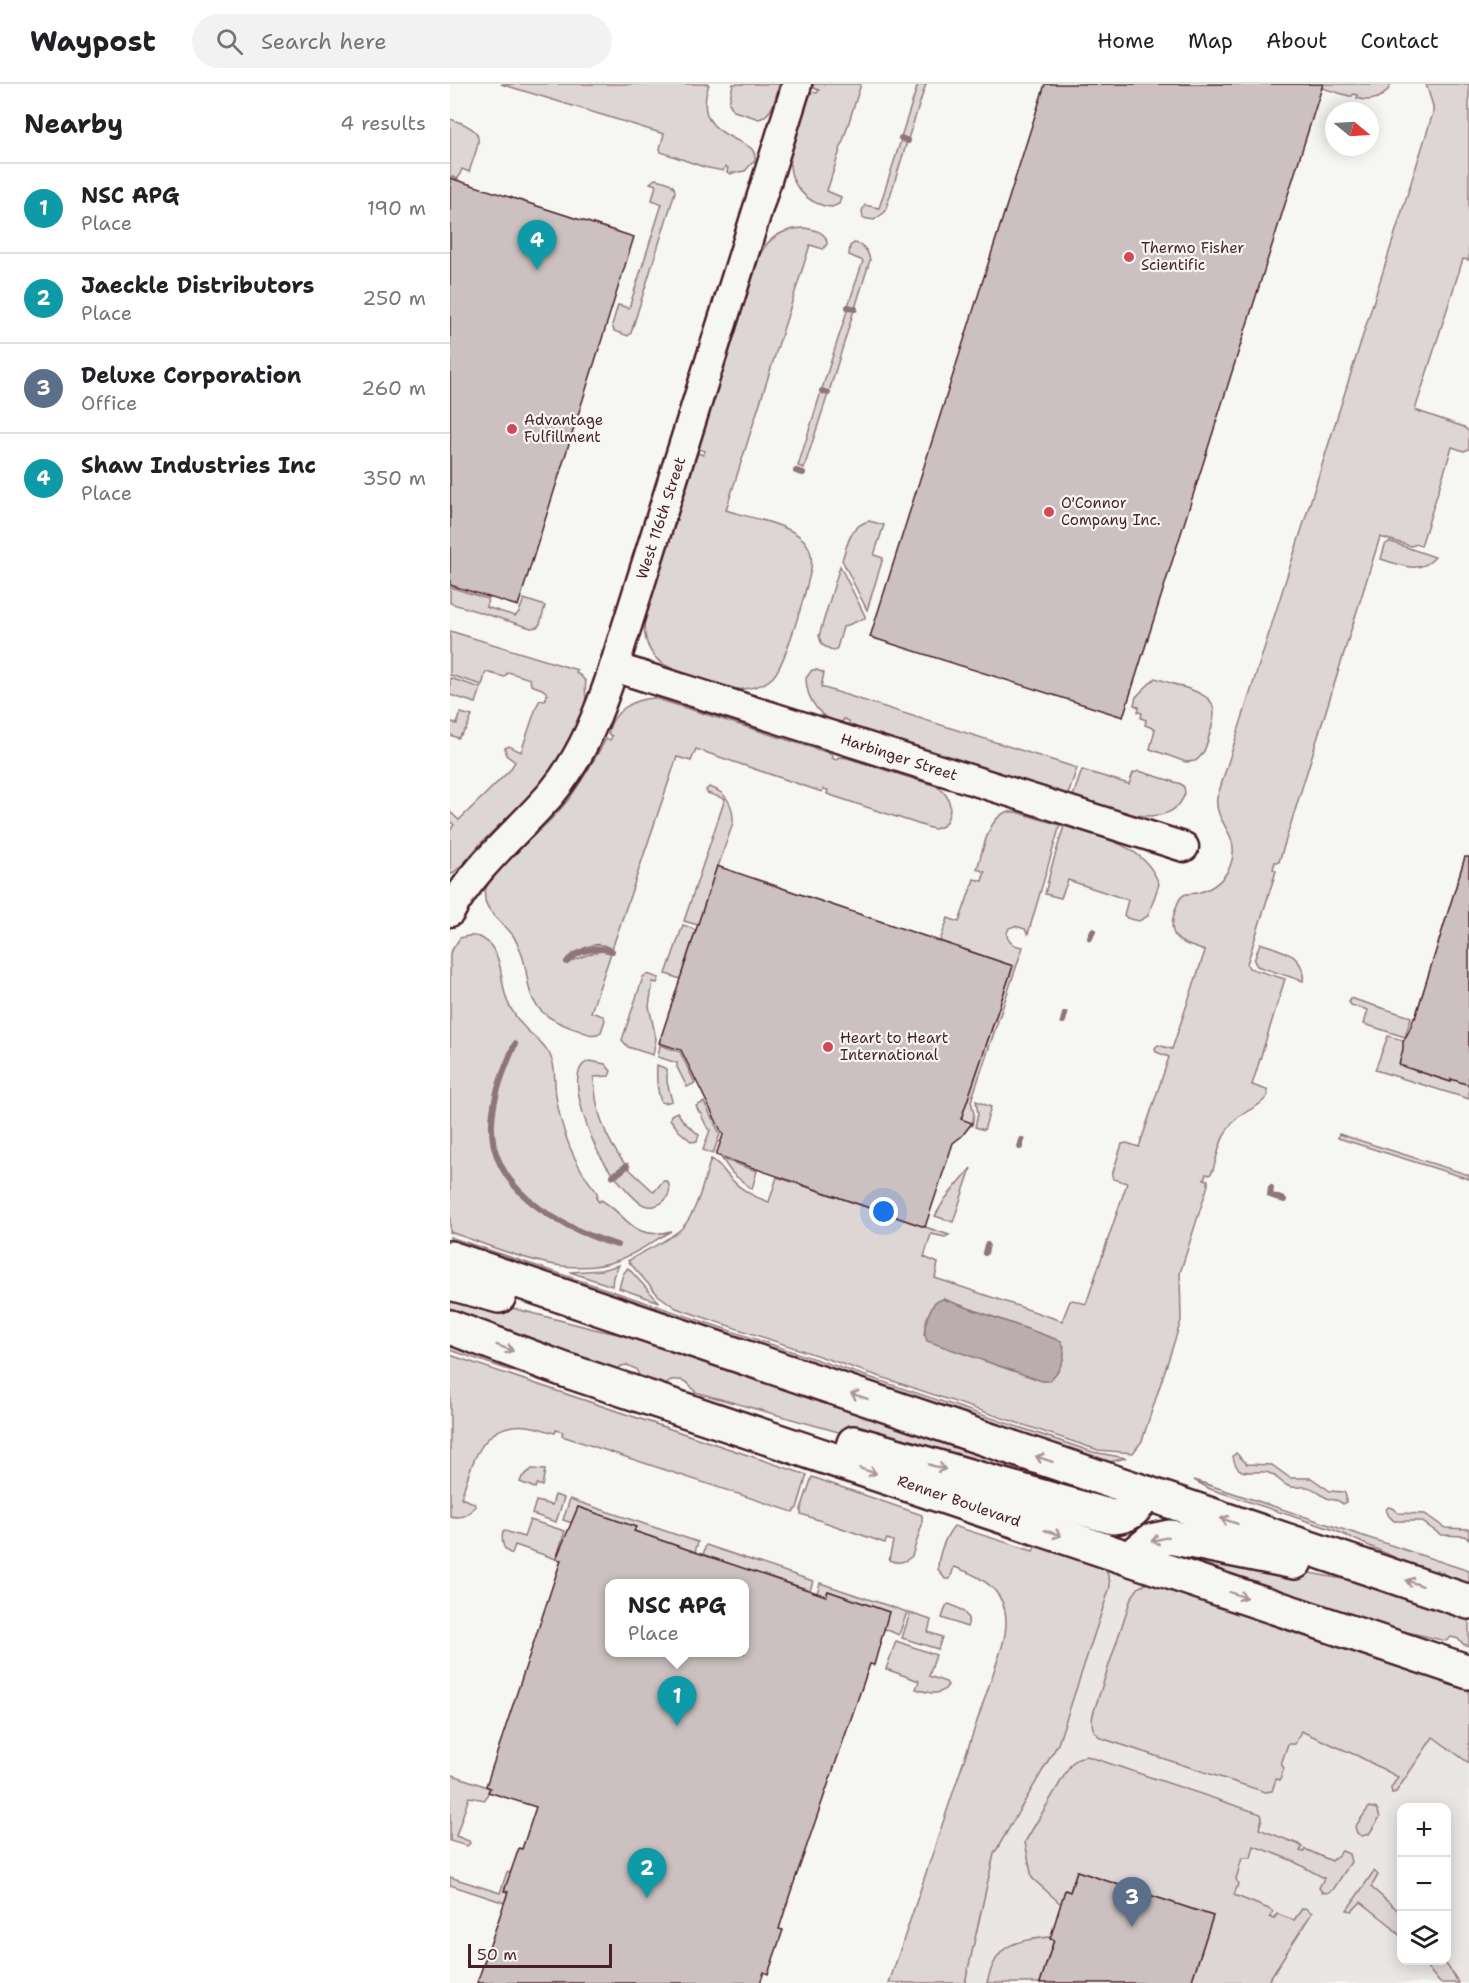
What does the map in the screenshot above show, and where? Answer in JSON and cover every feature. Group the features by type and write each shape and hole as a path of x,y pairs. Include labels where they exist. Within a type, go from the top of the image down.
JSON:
{"main road":[{"path":"450,1258 1469,1602"},
{"path":"450,1283 588,1320 621,1316"},
{"name":"Renner Boulevard","path":"450,1327 565,1370 1469,1672"},
{"path":"717,1421 775,1421 1112,1517 1124,1517 1134,1511 1147,1493"},
{"path":"1130,1558 1151,1541 1170,1537 1295,1562 1383,1573"},
{"path":"1424,1657 1469,1655"}],"street":[{"name":"West 116th Street","path":"450,912 477,872 538,808 570,769 596,720 797,84"},
{"name":"Harbinger Street","path":"614,668 1184,848"}],"shaded area":[{"path":"501,84 709,84 705,104 709,118 719,130 753,150 755,162 745,171 731,174 725,167 723,171 704,167 661,152 664,134"},
{"path":"733,84 779,84 768,114 759,119 734,111 729,103"},
{"path":"813,84 861,84 827,191 841,197 839,204 832,207 815,202 801,192 790,167 793,144 808,99 812,92 817,93 819,90 813,88"},
{"path":"918,84 926,84 908,139 901,137"},
{"path":"1323,84 1391,84 1381,96 1367,100 1357,98 1358,95 1349,96 1322,88"},
{"path":"1426,84 1469,84 1469,260 1463,259 1415,410 1464,427 1469,432 1469,449 1464,451 1452,447 1421,546 1417,544 1411,546 1380,537 1279,862 1275,862 1273,869 1276,871 1247,964 1249,968 1285,979 1252,1085 1267,1090 1268,1095 1262,1102 1232,1123 1221,1142 1213,1170 1210,1175 1206,1174 1204,1179 1208,1180 1208,1185 1180,1273 1181,1321 1142,1441 1133,1453 1098,1450 676,1308 658,1295 628,1261 669,1238 687,1223 696,1206 711,1159 739,1187 769,1202 777,1177 949,1235 945,1237 931,1234 924,1257 938,1263 935,1278 1062,1321 1070,1301 1086,1304 1127,1183 1113,1179 1112,1175 1122,1144 1127,1143 1139,1147 1169,1057 1156,1052 1155,1048 1158,1045 1172,1049 1205,951 1183,943 1174,935 1172,929 1175,911 1182,896 1203,891 1224,877 1232,860 1232,842 1219,814 1217,798 1433,113","holes":["943,1299 1061,1341 1064,1347 924,1335 929,1314"]},
{"path":"450,119 471,128 478,137 469,172 462,169 458,179 450,176"},
{"path":"901,140 907,142 885,212 874,220 863,218 862,211 865,205 879,208"},
{"path":"655,179 671,184 675,192 631,333 628,336 614,331 612,325 618,305 629,308 662,204 652,200 656,185 650,183"},
{"path":"805,228 823,234 827,244 823,249 810,245 726,510 794,532 802,538 809,549 811,569 795,626 784,657 773,677 756,687 736,689 697,679 661,662 648,645 644,623 695,460 698,453 703,455 705,451 699,449 700,444 760,255 768,243 778,235"},
{"path":"854,243 865,248 870,260 855,308 848,306 863,261 849,255 850,246"},
{"path":"848,308 854,310 829,392 822,389"},
{"path":"821,392 828,394 804,468 798,466"},
{"path":"869,521 884,525 874,555 883,558 867,610 842,560 854,531"},
{"path":"1389,542 1435,557 1423,566 1416,567 1402,566 1381,559 1385,545"},
{"path":"840,566 865,618 843,627 834,651 822,645 819,636"},
{"path":"450,587 488,599 486,607 515,616 524,599 545,606 540,624 531,628 450,603"},
{"path":"450,631 577,670 576,673 586,682 586,698 578,725 568,745 543,780 450,875 450,830 454,825 450,821 450,812 459,820 510,770 515,762 506,755 505,748 509,746 521,752 537,705 540,700 545,701 547,693 531,685 530,679 508,672 504,677 486,672 482,685 450,675"},
{"path":"812,670 824,673 821,687 1077,768 1068,795 856,728 844,719 842,722 827,718 816,707 809,693 806,678"},
{"path":"450,678 481,688 476,703 450,695"},
{"path":"1155,678 1195,691 1212,703 1214,715 1208,741 1203,752 1195,761 1186,762 1150,749 1155,729 1145,725 1146,720 1141,718 1142,713 1138,712 1139,707 1134,705 1136,697"},
{"path":"654,698 829,753 837,760 838,757 847,758 936,786 948,799 950,810 947,821 943,826 935,829 827,794 828,790 823,789 822,792 696,749 691,761 677,757 612,949 599,944 589,946 567,958 567,962 594,952 611,953 591,1012 603,1016 605,1020 601,1032 588,1034 555,1021 542,1012 534,1002 521,952 514,937 489,909 484,895 490,880 497,871 548,823 570,797 606,739 610,740 612,736 608,734 610,726 619,713 631,704"},
{"path":"461,713 472,716 466,729 458,738 450,735 450,721 457,724"},
{"path":"1082,770 1129,784 1133,773 1139,771 1181,784 1185,793 1177,806 1166,813 1151,816 1117,811 1073,796"},
{"path":"709,787 720,792 728,800 733,823 698,925 684,921 725,799 707,793 706,790"},
{"path":"1006,812 1016,812 1060,825 1028,934 1025,929 1015,926 1009,928 1007,932 1010,941 1023,947 971,1101 974,1114 972,1126 960,1122 1013,966 940,941 948,918 959,922 974,879 982,881 985,872 977,869 987,837 994,822"},
{"path":"1064,826 1120,844 1143,859 1159,884 1148,916 1139,921 1127,918 1124,915 1128,900 1068,880 1061,898 1045,894"},
{"path":"683,925 696,930 680,979 666,974"},
{"path":"468,936 481,938 491,946 498,960 504,992 510,1007 550,1055 554,1069 558,1109 565,1134 581,1170 596,1191 598,1196 596,1198 599,1202 601,1200 610,1206 639,1230 647,1233 671,1231 619,1260 598,1266 577,1267 533,1260 450,1232 450,953 460,938"},
{"path":"1260,943 1290,954 1296,959 1303,972 1303,981 1257,966 1254,961"},
{"path":"647,974 659,978 657,983 653,982 649,1006 656,1039 653,1055 628,1047 622,1040 643,977"},
{"path":"1350,998 1411,1017 1405,1037 1364,1024 1368,1010 1351,1005"},
{"path":"1388,1036 1406,1041 1399,1065 1450,1082 1451,1079 1469,1085 1469,1099 1375,1070"},
{"path":"660,1045 680,1052 695,1083 687,1087 677,1063 658,1057"},
{"path":"590,1061 605,1064 611,1071 609,1076 594,1077 596,1100 602,1123 625,1164 612,1174 593,1142 580,1101 578,1075 582,1066"},
{"path":"657,1065 667,1069 667,1082 672,1101 661,1102 657,1084"},
{"path":"976,1101 991,1107 984,1130 975,1127 978,1114"},
{"path":"704,1102 720,1134 713,1154 703,1150 710,1130 696,1106"},
{"path":"677,1112 684,1122 699,1135 697,1141 692,1142 670,1119 671,1115"},
{"path":"1339,1134 1469,1175 1469,1179 1338,1138"},
{"path":"722,1159 757,1171 752,1189 732,1173"},
{"path":"628,1168 654,1192 663,1181 667,1181 668,1196 655,1206 644,1205 616,1178"},
{"path":"971,1168 953,1222 935,1216 945,1199"},
{"path":"450,1237 1093,1452 1126,1458 1105,1463 1003,1429 1004,1426 999,1425 997,1428 860,1381 861,1378 851,1374 849,1377 608,1296 609,1293 602,1291 600,1294 450,1245"},
{"path":"619,1265 613,1277 612,1286 570,1272 601,1270"},
{"path":"628,1268 659,1302 619,1288 623,1274"},
{"path":"450,1292 594,1329 655,1342 1092,1490 1107,1503 1101,1505 695,1392 683,1381 671,1380 666,1385 640,1377 636,1369 627,1365 621,1366 617,1371 450,1315"},
{"path":"943,1299 1061,1341 1064,1357 1060,1368 1049,1381 1042,1381 927,1341 925,1326 928,1316 935,1302"},
{"path":"450,1343 569,1385 568,1390 450,1350"},
{"path":"450,1355 807,1475 797,1508 793,1512 562,1436 563,1432 556,1430 555,1433 534,1427 511,1426 499,1430 489,1438 481,1447 469,1472 461,1498 474,1503 475,1506 464,1516 450,1516"},
{"path":"575,1387 819,1468 817,1473 574,1392"},
{"path":"1236,1453 1247,1464 1272,1465 1290,1478 1311,1478 1330,1491 1344,1492 1346,1502 1343,1504 1327,1498 1310,1488 1288,1486 1269,1473 1242,1471 1235,1464 1233,1456"},
{"path":"532,1469 545,1470 542,1486 537,1484 535,1488 520,1482 522,1477"},
{"path":"812,1477 922,1515 922,1525 912,1556 904,1561 889,1560 893,1541 887,1539 885,1543 801,1514"},
{"path":"1194,1480 1469,1571 1469,1585 1442,1576 1443,1573 1436,1570 1435,1573 1427,1572 1334,1530 1210,1489"},
{"path":"555,1495 564,1498 556,1522 532,1514 536,1501 552,1505"},
{"path":"570,1499 698,1542 695,1552 634,1531 635,1527 578,1507 572,1523 563,1520"},
{"path":"1388,1507 1398,1513 1425,1514 1445,1528 1469,1529 1469,1539 1464,1536 1441,1535 1421,1521 1394,1521 1386,1510"},
{"path":"530,1520 565,1531 556,1559 515,1545 512,1554 505,1548 503,1532 524,1537"},
{"path":"968,1521 1097,1562 1107,1573 1110,1587 1058,1744 994,1854 965,1983 889,1983 1005,1634 1004,1607 992,1587 982,1579 954,1567 950,1579 945,1579 938,1569 941,1552 954,1526 1033,1551 1035,1547 963,1522"},
{"path":"1059,1535 1469,1672 1469,1983 911,1983"},
{"path":"706,1545 813,1581 810,1590 703,1555"},
{"path":"1166,1547 1370,1584 1469,1612 1469,1646 1451,1637 1446,1641 1360,1621 1178,1559 1165,1551"},
{"path":"1150,1582 1469,1683 1469,1763 1433,1737 1396,1792 1392,1793 1391,1788 1398,1777 1358,1756 1301,1731 1295,1744 1288,1744 1281,1764 1284,1768 1280,1780 1276,1779 1272,1791 1265,1792 1101,1738 1093,1728 1093,1714 1131,1598 1139,1587"},
{"path":"820,1583 907,1612 899,1635 883,1628 889,1612 828,1591 826,1596 817,1593"},
{"path":"949,1604 967,1616 967,1627 942,1618"},
{"path":"910,1613 931,1620 928,1632 942,1637 938,1649 902,1638"},
{"path":"896,1641 936,1655 929,1676 946,1682 948,1685 945,1689 934,1693 916,1689 919,1681 886,1669"},
{"path":"1087,1756 1261,1814 1259,1829 1298,1844 1302,1847 1300,1851 1304,1852 1305,1849 1332,1861 1342,1851 1349,1854 1351,1862 1333,1890 1327,1893 1322,1892 1319,1888 1324,1878 1291,1860 1254,1846 1251,1858 1242,1858 1234,1895 1269,1909 1273,1912 1270,1917 1274,1919 1277,1914 1294,1920 1305,1908 1312,1913 1267,1983 1191,1983 1213,1916 1077,1871 1070,1892 1065,1890 1061,1904 1032,1878 1025,1842 1071,1764 1078,1758"},
{"path":"450,1774 490,1788 485,1800 469,1797 456,1836 469,1841 467,1846 450,1841"},
{"path":"1369,1807 1377,1809 1380,1817 1369,1834 1362,1836 1357,1833 1355,1827"},
{"path":"1374,1871 1378,1875 1371,1887 1397,1910 1397,1933 1361,1902 1352,1911 1347,1910"},
{"path":"507,1872 511,1873 505,1891 508,1892 505,1903 450,1885 450,1877 500,1893"},
{"path":"1049,1937 1054,1940 1040,1983 987,1983 995,1960 1001,1952 1025,1940"},
{"path":"1425,1965 1447,1965 1459,1983 1440,1983"}],"building":[{"path":"1045,84 1323,84 1123,717 870,637"},
{"path":"450,178 634,237 518,606 450,585"},
{"path":"1465,857 1469,857 1469,1085 1451,1079 1451,1082 1399,1065 1403,1042 1415,1018"},
{"name":"Heart to Heart International","path":"717,866 1013,966 961,1119 972,1123 953,1143 925,1227 716,1155 723,1135 681,1050 659,1043"},
{"path":"578,1507 636,1527 634,1531 695,1552 826,1596 828,1591 889,1612 874,1665 870,1664 790,1894 779,1929 783,1930 768,1974 764,1972 760,1983 477,1983 508,1892 504,1891 519,1848 522,1849 536,1807 488,1792 490,1788 486,1786 561,1560 556,1559"},
{"path":"1077,1871 1213,1916 1191,1983 1040,1983 1054,1940 1050,1939 1065,1890 1070,1892"}],"waterway":[{"path":"901,138 908,141"},
{"path":"848,307 855,309"},
{"path":"822,391 828,393"},
{"path":"796,471 803,473"},
{"path":"1090,938 1093,931"},
{"path":"567,962 588,950 612,951"},
{"path":"1063,1021 1065,1014"},
{"path":"515,1044 494,1103 492,1123 494,1147 503,1168 516,1187 552,1217 596,1238 617,1245"},
{"path":"1020,1147 1022,1140"},
{"path":"613,1176 627,1166"},
{"path":"1271,1188 1270,1195 1284,1200"},
{"path":"985,1253 987,1245"}],"place":[{"name":"Thermo Fisher Scientific","path":"1129,257"},
{"name":"Shaw Industries Inc","path":"537,270"},
{"name":"Advantage Fulfillment","path":"512,429"},
{"name":"O'Connor Company Inc.","path":"1049,512"},
{"name":"Heart to Heart International","path":"828,1047"},
{"name":"NSC APG","path":"677,1726"},
{"name":"Jaeckle Distributors","path":"647,1898"},
{"name":"Deluxe Corporation","path":"1132,1927"}]}
